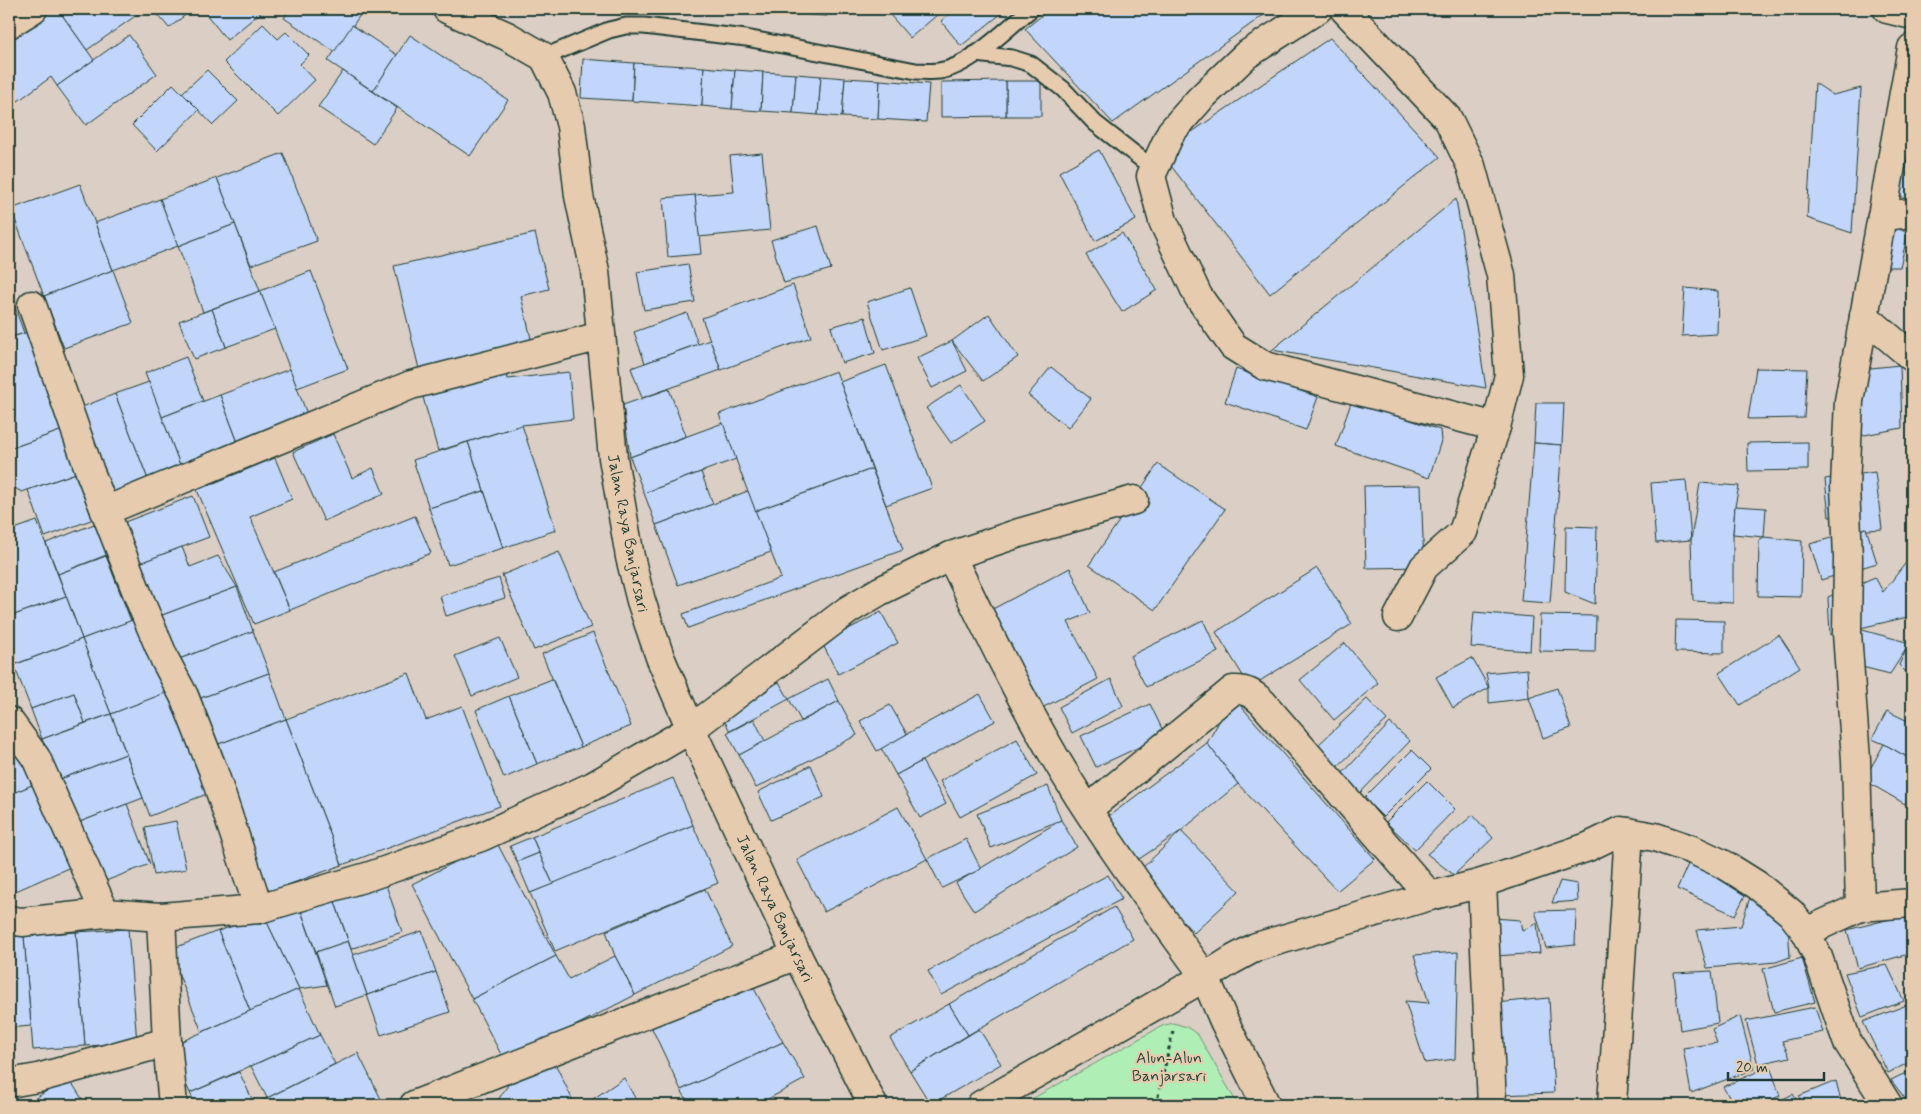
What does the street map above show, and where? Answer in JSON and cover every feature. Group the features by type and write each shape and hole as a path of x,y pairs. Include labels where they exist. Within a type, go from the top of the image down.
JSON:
{"main road":[{"path":"9,24 33,9"},
{"path":"447,9 507,36 544,57"},
{"path":"1318,9 1246,55 1200,99 1171,132 1151,176 1163,221 1198,296 1232,346 1265,366 1496,427"},
{"path":"1344,9 1448,119 1471,166 1501,275 1509,376 1496,427 1463,532 1424,567 1398,617"},
{"path":"1887,9 1912,15"},
{"path":"1860,907 1856,760 1847,633 1848,558 1845,486 1849,401 1912,48"},
{"name":"Jalan Raya Banjarsari","path":"544,57 562,93 571,126 579,196 595,271 613,458 636,584 660,658 691,729 797,955 872,1105"},
{"path":"1882,216 1912,214"},
{"path":"32,305 105,512 143,608 165,660 184,696 202,742 260,909"},
{"path":"1864,316 1912,357"},
{"path":"105,512 411,385 601,336"},
{"path":"9,920 22,922 105,913 161,918 260,909 370,876 481,837 593,786 691,729 848,610 880,591 951,556 1018,533 1134,500"},
{"path":"951,556 1008,672 1088,809 1138,886 1194,983 1224,1021 1266,1105"},
{"path":"1088,809 1233,690 1242,689 1252,693 1262,702 1430,896"},
{"path":"9,721 36,758 105,913"},
{"path":"982,1105 1256,947 1430,896 1482,883 1588,847 1621,831 1655,837 1694,850 1725,865 1756,885 1791,914 1806,932 1818,957 1847,1041 1888,1105"},
{"path":"1612,1105 1629,832"},
{"path":"1482,883 1492,1105"},
{"path":"1806,932 1860,907 1912,903"},
{"path":"161,918 167,1042 173,1105"},
{"path":"414,1105 797,955"},
{"path":"9,1083 38,1078 167,1042"}],"lane":[{"path":"544,57 609,30 626,26 644,26 746,38 916,71 940,71 976,54 1031,9"},
{"path":"976,54 1012,58 1031,64 1063,89 1095,123 1154,169"}],"path":[{"path":"1156,1105 1194,983"}],"green space":[{"name":"Alun-Alun Banjarsari","path":"1173,1023 1187,1027 1198,1035 1238,1105 1021,1105 1162,1026"}],"building":[{"path":"45,9 58,9 94,60 57,86 51,77 11,106 9,103 9,35"},
{"path":"58,9 139,9 141,12 87,50"},
{"path":"193,9 169,28 154,10"},
{"path":"202,9 265,9 227,40"},
{"path":"290,9 357,9 362,12 335,52 284,18"},
{"path":"724,9 822,9 827,16"},
{"path":"885,9 944,9 910,38"},
{"path":"956,9 1007,9 961,46 941,21"},
{"path":"1050,9 1272,9 1113,123 1025,29"},
{"path":"263,24 278,39 286,32 309,55 300,64 315,80 278,116 224,62"},
{"path":"352,25 397,55 373,91 328,61"},
{"path":"129,35 157,74 86,125 57,86"},
{"path":"410,35 508,100 470,156 373,91"},
{"path":"1330,38 1440,157 1270,294 1161,153"},
{"path":"583,59 634,63 632,101 581,98"},
{"path":"634,63 704,67 702,106 632,101"},
{"path":"704,67 735,70 732,109 702,106"},
{"path":"207,70 238,101 213,125 182,93"},
{"path":"735,70 763,72 761,111 732,109"},
{"path":"343,71 397,108 373,144 318,107"},
{"path":"763,72 796,74 793,113 761,111"},
{"path":"796,74 821,76 818,115 793,113"},
{"path":"821,76 845,78 842,117 818,115"},
{"path":"845,78 880,80 878,119 842,117"},
{"path":"880,80 929,84 926,122 878,119"},
{"path":"1006,81 1041,81 1041,116 1006,116"},
{"path":"1006,81 1006,116 941,117 941,82"},
{"path":"1815,83 1833,95 1861,88 1852,233 1807,218"},
{"path":"173,84 199,110 157,151 132,125"},
{"path":"1904,144 1912,147 1912,203 1897,193"},
{"path":"1099,150 1136,220 1095,241 1059,172"},
{"path":"283,153 317,241 251,265 217,178"},
{"path":"762,153 770,230 699,237 695,195 734,192 730,156"},
{"path":"217,178 235,224 178,246 160,199"},
{"path":"80,184 113,270 44,296 11,209"},
{"path":"695,195 701,254 668,257 663,198"},
{"path":"160,199 178,246 113,270 95,223"},
{"path":"1456,199 1486,388 1272,350"},
{"path":"235,224 260,291 203,312 178,246"},
{"path":"818,226 831,269 784,283 771,240"},
{"path":"1891,227 1908,232 1900,267 1883,267"},
{"path":"535,233 549,289 521,296 533,347 420,373 394,266"},
{"path":"1122,233 1157,290 1122,312 1086,255"},
{"path":"688,264 695,302 644,310 637,272"},
{"path":"113,270 133,323 64,348 44,296"},
{"path":"311,271 348,369 297,388 260,291"},
{"path":"793,285 811,337 721,370 702,318"},
{"path":"910,288 926,336 883,350 867,302"},
{"path":"1685,288 1718,291 1717,334 1682,336"},
{"path":"9,291 24,333 9,338"},
{"path":"260,291 275,329 226,347 212,309"},
{"path":"212,309 226,347 194,359 179,321"},
{"path":"687,313 698,344 645,363 634,332"},
{"path":"989,314 1018,357 983,381 952,341"},
{"path":"865,317 875,353 842,363 831,327"},
{"path":"28,332 63,430 9,449 9,338"},
{"path":"710,340 721,370 642,398 631,368"},
{"path":"952,341 967,371 932,388 917,358"},
{"path":"186,357 203,401 162,417 145,373"},
{"path":"886,365 932,488 886,505 840,382"},
{"path":"1900,365 1902,428 1859,436 1861,369"},
{"path":"1051,367 1091,399 1068,428 1028,395"},
{"path":"504,368 508,379 569,372 573,419 522,425 438,451 421,390"},
{"path":"1756,368 1807,369 1804,418 1748,419"},
{"path":"290,369 310,422 240,448 220,395"},
{"path":"1236,369 1318,397 1306,430 1225,402"},
{"path":"836,371 872,469 755,511 719,414"},
{"path":"149,382 182,470 149,482 115,394"},
{"path":"961,385 985,421 951,443 926,408"},
{"path":"669,389 686,436 630,457 623,405"},
{"path":"115,394 149,482 110,496 77,409"},
{"path":"220,395 240,448 182,470 162,417"},
{"path":"1352,400 1440,430 1441,441 1429,478 1336,446"},
{"path":"1536,403 1564,403 1562,445 1534,443"},
{"path":"723,423 736,459 644,493 630,457"},
{"path":"522,425 556,530 503,548 468,442"},
{"path":"63,430 82,471 22,492 9,485 9,449"},
{"path":"333,434 352,478 373,468 384,494 324,521 293,452"},
{"path":"468,442 484,491 429,508 413,460"},
{"path":"1808,442 1808,470 1748,471 1747,443"},
{"path":"1534,443 1562,445 1550,603 1521,601"},
{"path":"275,458 292,499 250,517 290,610 254,624 197,490"},
{"path":"1158,464 1225,509 1155,610 1089,565"},
{"path":"872,469 903,550 688,628 683,614 781,578 755,511"},
{"path":"82,471 99,517 45,537 28,490"},
{"path":"701,472 713,504 656,525 644,493"},
{"path":"1875,472 1882,529 1855,531 1856,517 1829,517 1825,479"},
{"path":"1686,480 1691,540 1656,543 1651,483"},
{"path":"1700,483 1739,486 1733,534 1733,603 1693,601 1691,540"},
{"path":"1421,485 1424,567 1366,568 1364,486"},
{"path":"484,491 503,548 448,565 429,508"},
{"path":"748,491 771,552 678,585 656,525"},
{"path":"193,496 209,537 137,564 122,523"},
{"path":"1735,506 1766,508 1764,537 1733,534"},
{"path":"415,516 431,553 290,610 274,572"},
{"path":"37,521 66,596 9,617 9,531"},
{"path":"102,521 114,552 58,574 46,543"},
{"path":"1566,526 1597,527 1595,604 1565,592"},
{"path":"1866,528 1877,563 1821,580 1810,544"},
{"path":"1764,537 1802,541 1801,597 1758,596 1759,540"},
{"path":"182,547 190,567 218,556 237,587 157,617 137,564"},
{"path":"559,552 591,627 534,650 502,575"},
{"path":"1912,555 1912,616 1830,635 1828,597 1875,577 1883,592"},
{"path":"106,556 131,621 82,639 58,574"},
{"path":"1070,568 1090,613 1068,622 1098,679 1038,710 987,612"},
{"path":"1317,568 1352,624 1250,687 1216,632"},
{"path":"499,578 505,598 446,616 440,596"},
{"path":"237,587 253,631 174,661 157,617"},
{"path":"66,596 82,639 16,664 9,644 9,617"},
{"path":"881,612 898,643 838,674 822,643"},
{"path":"1474,612 1532,617 1530,651 1471,647"},
{"path":"1540,615 1596,616 1595,652 1539,651"},
{"path":"138,618 166,693 111,714 82,639"},
{"path":"1203,620 1218,652 1146,687 1130,656"},
{"path":"1676,620 1724,621 1724,653 1675,652"},
{"path":"1855,628 1910,643 1890,674 1846,663"},
{"path":"253,631 269,673 190,702 174,661"},
{"path":"593,633 631,726 581,747 542,654"},
{"path":"1779,635 1800,667 1740,705 1719,673"},
{"path":"500,638 517,677 472,696 455,656"},
{"path":"1912,638 1912,678 1899,665"},
{"path":"82,639 111,714 85,723 74,693 31,709 14,665"},
{"path":"1345,643 1378,683 1334,720 1300,680"},
{"path":"9,644 16,664 9,667"},
{"path":"1472,658 1489,688 1453,708 1436,677"},
{"path":"1527,669 1529,698 1489,703 1486,673"},
{"path":"269,673 286,719 208,748 190,702"},
{"path":"409,673 426,720 462,706 500,806 342,865 286,719"},
{"path":"552,679 581,747 537,764 509,696"},
{"path":"828,679 839,701 801,721 789,699"},
{"path":"1111,679 1123,706 1072,733 1059,707"},
{"path":"779,682 789,699 730,731 720,713"},
{"path":"178,688 217,790 150,816 111,714"},
{"path":"1557,688 1571,728 1543,738 1529,698"},
{"path":"74,693 85,723 42,739 31,709"},
{"path":"980,694 995,721 896,775 881,748"},
{"path":"509,696 537,764 504,778 476,710"},
{"path":"1233,697 1375,859 1337,891 1238,784 1207,743"},
{"path":"1367,699 1387,720 1337,767 1317,746"},
{"path":"839,701 857,735 756,788 739,755"},
{"path":"1150,704 1165,735 1096,767 1081,736"},
{"path":"890,705 907,734 877,751 860,721"},
{"path":"1887,711 1912,723 1912,760 1872,739"},
{"path":"111,714 126,754 58,780 42,739"},
{"path":"286,719 342,865 263,894 208,748"},
{"path":"754,719 765,741 739,755 727,733"},
{"path":"1390,723 1410,741 1359,794 1340,776"},
{"path":"9,738 16,753 9,757"},
{"path":"1017,739 1037,775 960,817 940,781"},
{"path":"1207,743 1238,784 1181,831 1133,863 1101,822"},
{"path":"1884,744 1912,760 1912,792 1905,804 1864,780"},
{"path":"24,750 39,782 9,795 9,757"},
{"path":"1412,750 1431,769 1383,817 1364,798"},
{"path":"126,754 143,798 72,825 58,780"},
{"path":"922,761 946,804 920,818 896,775"},
{"path":"811,765 824,797 771,820 758,792"},
{"path":"673,778 693,825 553,884 532,837"},
{"path":"1427,781 1455,809 1415,850 1386,822"},
{"path":"39,782 75,865 9,894 9,795"},
{"path":"1048,786 1061,820 991,848 977,814"},
{"path":"127,804 150,864 95,885 72,825"},
{"path":"898,807 927,859 824,912 797,860"},
{"path":"1473,815 1493,838 1454,875 1427,854"},
{"path":"1061,820 1077,847 974,911 956,883"},
{"path":"176,821 186,869 154,875 145,827"},
{"path":"693,825 718,883 555,951 530,893"},
{"path":"1181,831 1239,891 1194,933 1137,873"},
{"path":"532,837 539,853 517,862 510,846"},
{"path":"966,839 981,869 942,888 927,859"},
{"path":"496,841 556,956 472,999 412,884"},
{"path":"539,853 553,884 530,893 517,862"},
{"path":"1689,862 1750,886 1735,915 1677,889"},
{"path":"1108,875 1122,899 941,995 928,971"},
{"path":"383,876 402,932 351,949 332,893"},
{"path":"1560,881 1577,884 1578,901 1552,903"},
{"path":"705,889 732,946 635,995 615,956 606,931"},
{"path":"332,893 348,941 316,952 299,905"},
{"path":"1751,894 1788,924 1790,957 1776,962 1707,968 1697,930 1741,926"},
{"path":"299,905 327,985 299,989 264,916"},
{"path":"1114,907 1133,939 968,1035 949,1004"},
{"path":"1576,910 1575,945 1546,948 1535,911"},
{"path":"1910,914 1912,922 1912,953 1858,968 1847,930"},
{"path":"264,916 299,989 250,1011 218,931"},
{"path":"1494,918 1520,920 1522,931 1537,923 1540,953 1495,956"},
{"path":"128,929 137,1043 85,1046 76,932"},
{"path":"218,931 250,1011 202,1032 169,950"},
{"path":"422,931 436,972 367,995 353,955"},
{"path":"76,932 85,1046 33,1050 24,936"},
{"path":"24,936 31,1026 9,1028 9,937"},
{"path":"348,941 367,995 335,1006 316,952"},
{"path":"1458,952 1455,1059 1425,1063 1405,1001 1429,1003 1414,955"},
{"path":"556,956 569,979 615,956 635,995 505,1062 472,999"},
{"path":"1802,958 1815,1002 1774,1012 1763,969"},
{"path":"1887,965 1904,1001 1862,1017 1845,973"},
{"path":"1712,971 1718,1023 1680,1030 1674,973"},
{"path":"436,972 450,1012 381,1035 367,995"},
{"path":"751,983 783,1042 681,1090 649,1022"},
{"path":"299,989 320,1035 190,1093 169,1047"},
{"path":"1549,998 1554,1093 1498,1095 1495,1003"},
{"path":"1912,1003 1912,1061 1888,1073 1863,1022"},
{"path":"949,1004 968,1035 910,1071 890,1038"},
{"path":"1815,1007 1823,1032 1782,1041 1790,1057 1758,1064 1746,1021"},
{"path":"1740,1016 1754,1069 1691,1093 1683,1048 1717,1043 1712,1029"},
{"path":"979,1029 1001,1064 931,1105 910,1071"},
{"path":"320,1035 335,1064 267,1098 251,1066"},
{"path":"783,1042 805,1079 757,1105 690,1105 681,1090"},
{"path":"358,1053 384,1105 255,1105 255,1104"},
{"path":"554,1061 575,1105 492,1105 496,1103 512,1079"},
{"path":"1770,1066 1780,1096 1757,1105 1734,1105 1723,1087"},
{"path":"1912,1070 1912,1105 1910,1105 1891,1080"},
{"path":"239,1072 255,1105 196,1105 190,1093"},
{"path":"68,1077 86,1105 25,1105"},
{"path":"624,1078 639,1105 584,1105"},
{"path":"1836,1081 1842,1105 1803,1105 1799,1096"},
{"path":"1793,1094 1799,1105 1771,1105"}]}
